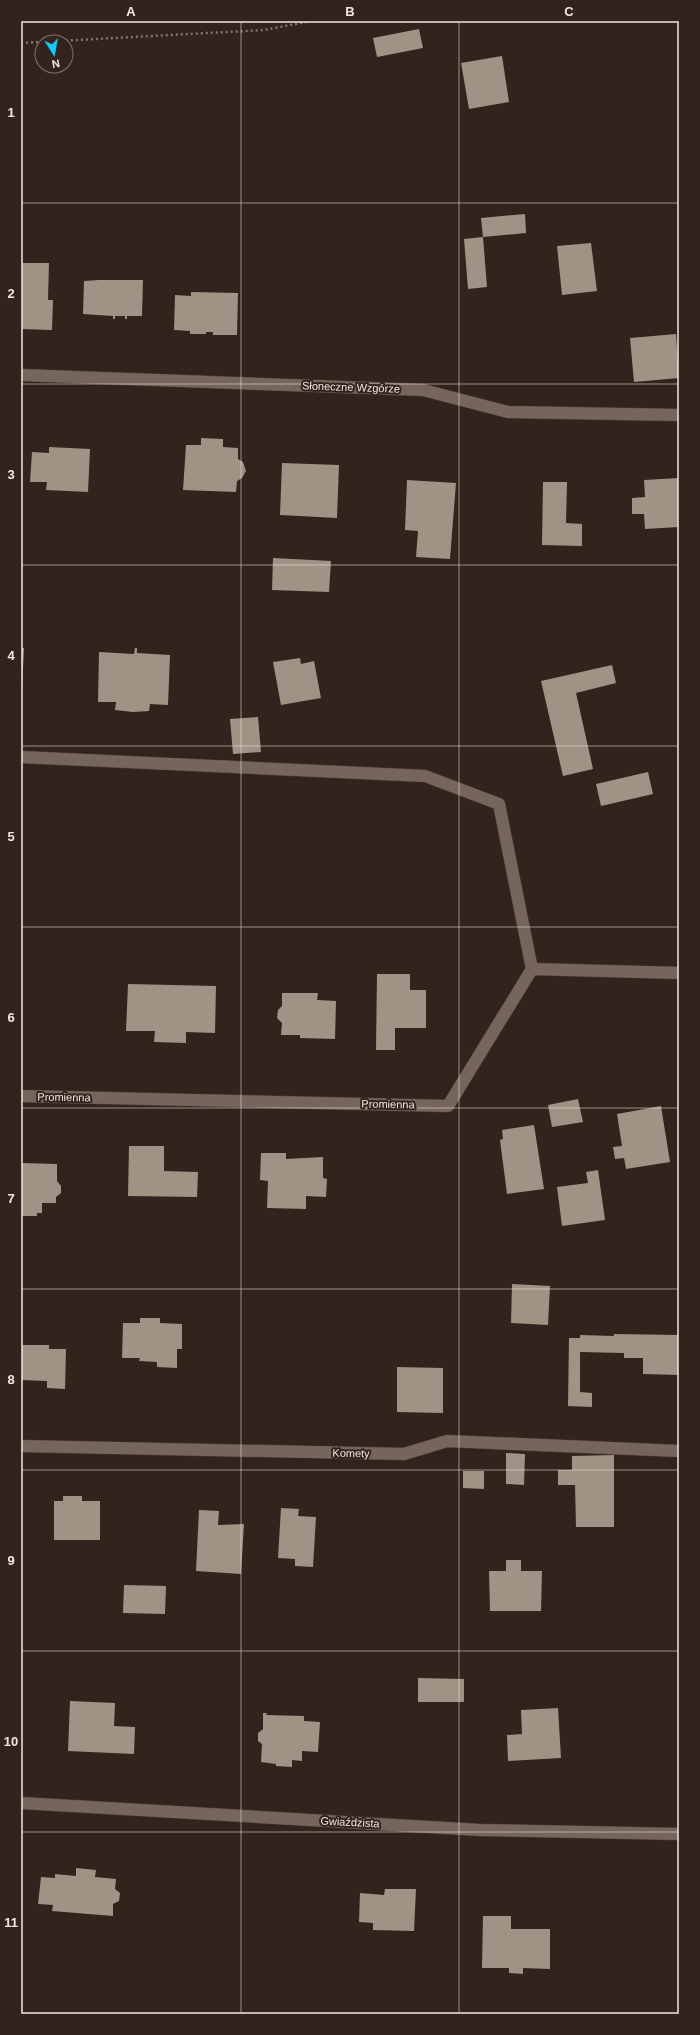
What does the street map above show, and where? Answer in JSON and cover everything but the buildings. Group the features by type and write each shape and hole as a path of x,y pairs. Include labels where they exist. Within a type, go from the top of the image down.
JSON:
{"street":[{"name":"Słoneczne Wzgórze","path":"21,375 423,390 508,412 679,414"},
{"path":"21,757 425,776 499,804 532,969 679,973"},
{"name":"Promienna","path":"21,1096 448,1106 532,969"},
{"name":"Komety","path":"21,1446 404,1454 447,1441 679,1451"},
{"name":"Gwiaździsta","path":"21,1803 480,1830 679,1834"}],"path":[{"path":"21,43 264,30 310,21"}]}
